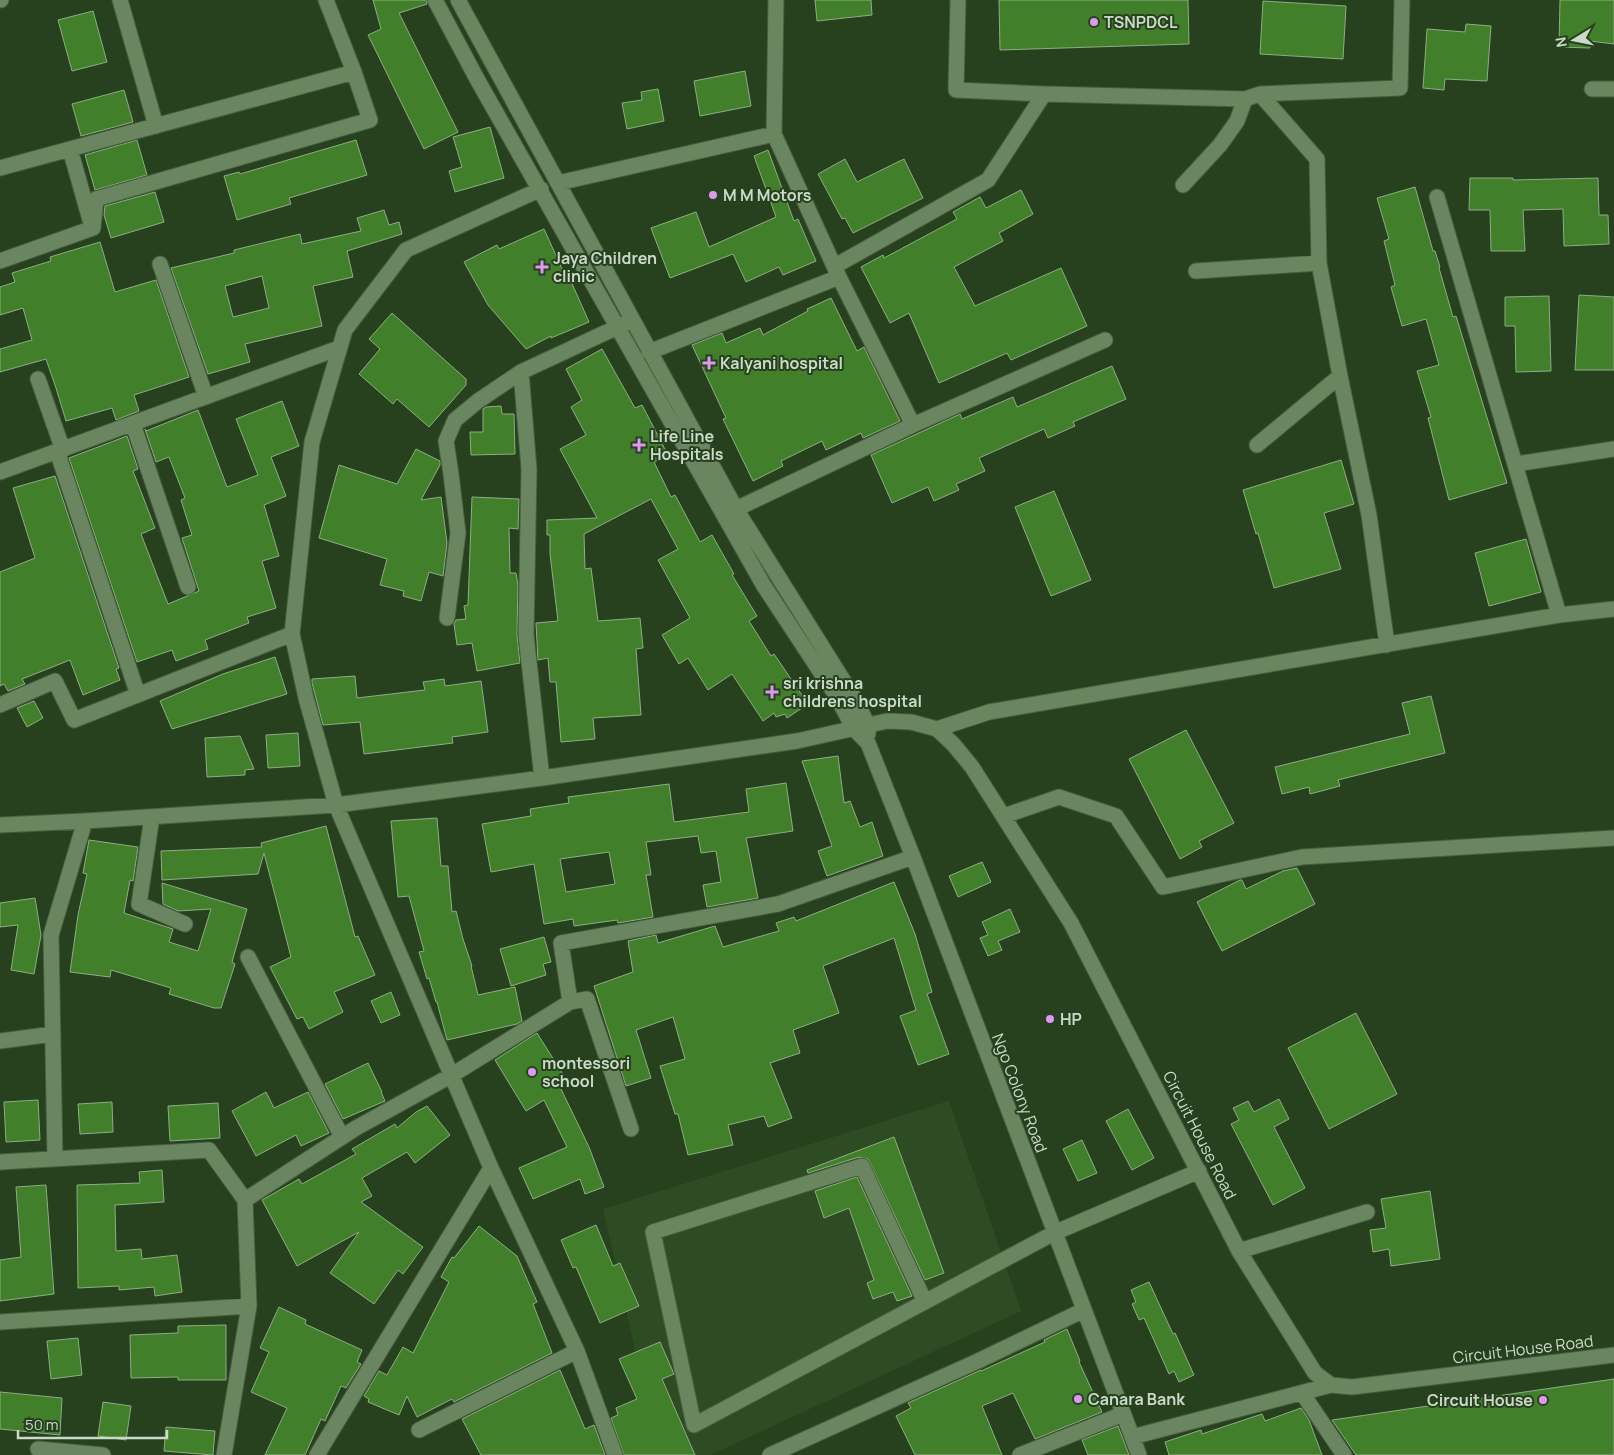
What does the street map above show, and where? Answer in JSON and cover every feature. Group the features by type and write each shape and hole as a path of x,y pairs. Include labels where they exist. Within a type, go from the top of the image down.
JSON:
{"street":[{"path":"122,0 156,126"},
{"path":"93,228 96,199 370,120 354,72 326,0"},
{"path":"435,0 477,79 541,189 617,328 764,586 837,697 854,729 868,743"},
{"path":"458,0 736,509 836,667 868,725 868,743"},
{"path":"776,0 774,134 837,272 913,424"},
{"path":"958,0 956,90 1245,99 1260,94 1400,88 1402,0"},
{"path":"0,168 354,72"},
{"path":"1592,88 1614,89"},
{"path":"649,352 837,272 988,180 1044,94"},
{"path":"1260,94 1317,159 1319,263 1369,515 1387,645"},
{"path":"1183,185 1220,145 1237,121 1245,99"},
{"path":"558,183 774,134"},
{"path":"70,149 93,228"},
{"path":"541,189 406,250 345,330 312,442 292,634 306,698 336,805 491,1168 577,1351 615,1455"},
{"path":"1437,197 1559,615"},
{"path":"0,261 93,228"},
{"path":"1196,271 1319,263"},
{"path":"160,264 206,397"},
{"path":"447,618 458,533 452,474 446,441 455,420 478,401 521,372 632,320"},
{"path":"736,509 913,424 1106,340"},
{"path":"0,472 339,348"},
{"path":"521,372 529,469 526,635 542,778"},
{"path":"1257,445 1340,376"},
{"path":"38,379 138,695"},
{"path":"133,424 188,587"},
{"path":"1516,464 1614,449"},
{"path":"0,824 85,821 336,805 797,742 887,721 900,720 937,729 989,712 1559,615 1614,609"},
{"path":"0,705 55,681 74,720 292,634"},
{"name":"Circuit House Road","path":"937,729 953,744 972,767 1071,923 1239,1251 1315,1373 1331,1385 1352,1387 1614,1355"},
{"name":"Ngo Colony Road","path":"868,743 1139,1455"},
{"path":"1004,816 1059,797 1116,816 1163,887 1302,857 1614,838"},
{"path":"152,817 139,904 184,924"},
{"path":"55,1159 51,935 85,821"},
{"path":"570,1002 561,943 778,904 913,858"},
{"path":"248,957 342,1137"},
{"path":"245,1200 342,1137 452,1075 570,1002 587,999 631,1128"},
{"path":"0,1041 53,1034"},
{"path":"0,1162 209,1150 245,1200 249,1306 224,1455"},
{"path":"925,1302 862,1166 653,1232 694,1425 925,1302 1054,1233 1199,1171"},
{"path":"316,1455 491,1168"},
{"path":"1239,1251 1367,1212"},
{"path":"0,1322 249,1306"},
{"path":"770,1455 1084,1310"},
{"path":"419,1430 577,1351"},
{"path":"1132,1438 1331,1385"},
{"path":"1302,1393 1344,1455"},
{"path":"1020,1455 1123,1414"},
{"path":"38,1449 103,1455"}],"shaded area":[{"path":"949,1101 1021,1311 710,1455 659,1455 603,1209"}],"building":[{"path":"373,0 426,0 427,4 399,13 458,132 424,149 368,35 381,29"},
{"path":"815,0 871,0 872,15 817,21"},
{"name":"TSNPDCL","path":"999,0 1188,0 1189,44 1000,50"},
{"path":"1560,0 1614,0 1614,44 1590,41 1590,48 1559,47"},
{"path":"1263,1 1346,6 1343,59 1260,54"},
{"path":"93,11 107,62 72,71 58,20"},
{"path":"1466,24 1491,26 1487,81 1445,79 1444,90 1423,88 1427,29 1465,32"},
{"path":"745,71 751,106 700,116 694,81"},
{"path":"658,89 664,121 627,129 622,103 642,100 641,92"},
{"path":"124,90 133,122 81,136 72,104"},
{"path":"490,127 504,178 455,192 449,171 462,167 453,137"},
{"path":"137,140 147,175 95,190 85,155"},
{"path":"356,140 367,175 289,198 291,204 237,220 224,176 239,172 240,174"},
{"path":"768,150 794,221 798,219 816,261 783,275 779,267 746,282 733,254 670,278 651,228 696,212 709,247 776,217 754,156"},
{"path":"845,159 857,182 904,159 923,198 853,233 845,218 842,219 818,174"},
{"path":"1470,178 1513,178 1513,180 1598,178 1599,215 1608,215 1609,244 1564,246 1563,209 1523,210 1525,251 1491,251 1490,210 1469,210"},
{"path":"1415,187 1433,251 1435,251 1440,267 1453,317 1456,316 1507,483 1449,500 1428,418 1431,417 1417,371 1439,365 1426,319 1402,326 1391,287 1395,285 1384,241 1389,239 1377,198"},
{"path":"1021,190 1033,214 999,233 1003,241 954,267 975,306 1061,268 1087,326 1011,360 1007,353 939,383 909,313 890,323 861,267 883,255 884,258 957,219 953,212 980,197 986,208"},
{"path":"155,192 164,222 111,238 104,215 105,206"},
{"path":"384,210 389,225 399,222 402,234 347,251 353,277 313,286 322,326 245,344 250,362 208,374 171,268 234,253 234,250 300,234 302,244 361,231 357,218","holes":["262,276 269,308 233,317 225,286"]},
{"path":"544,229 563,271 566,270 589,322 551,338 551,336 526,349 488,305 464,262 497,245 499,249"},
{"path":"100,242 115,292 156,280 189,377 134,395 139,411 116,420 112,408 66,421 46,359 0,372 0,349 32,340 23,308 0,315 0,287 15,282 12,273 51,261 50,257"},
{"path":"1579,295 1614,297 1614,370 1575,370"},
{"path":"1549,296 1551,371 1516,372 1515,326 1505,326 1505,297"},
{"path":"831,298 857,351 864,347 900,421 863,438 861,433 826,450 822,441 781,461 783,466 753,481 723,419 726,418 692,345 722,333 726,343 760,328 763,335 808,311 807,309"},
{"path":"392,313 466,379 466,385 429,427 397,399 393,404 359,374 380,349 369,339"},
{"path":"602,349 635,408 642,405 668,455 654,462 671,497 675,495 700,542 712,535 734,574 732,575 757,616 749,621 771,656 774,654 808,704 787,718 785,714 776,717 774,713 763,721 732,674 708,690 688,658 679,664 662,635 690,618 658,560 678,549 651,499 584,534 585,569 591,568 598,621 640,618 643,648 636,649 641,715 593,718 595,739 561,742 556,682 550,682 548,658 538,660 536,623 558,621 550,554 550,535 547,535 547,520 597,518 560,449 586,435 571,407 582,400 566,369"},
{"path":"1112,366 1126,399 1073,422 1075,426 1048,438 1044,429 979,458 985,471 956,484 959,490 934,501 928,487 892,503 871,455 960,414 962,419 1013,397 1017,407"},
{"path":"282,401 299,446 271,457 286,496 264,505 279,556 262,561 276,608 247,617 249,623 205,640 208,649 176,661 172,650 137,662 69,458 127,436 138,469 133,471 155,528 141,534 168,604 199,591 182,538 192,535 181,500 185,498 169,457 156,462 145,429 146,431 198,410 227,487 258,475 236,419"},
{"path":"501,406 502,414 514,414 515,454 471,455 470,432 483,432 483,409"},
{"path":"416,449 440,461 440,465 421,500 441,497 447,543 443,576 429,572 421,601 403,596 404,591 380,585 387,559 319,538 339,465 397,484"},
{"path":"1341,460 1354,504 1324,513 1341,569 1274,588 1243,490"},
{"path":"55,476 119,668 116,669 120,680 83,695 70,660 22,679 25,684 8,691 4,684 0,686 0,572 35,558 13,488"},
{"path":"1054,491 1091,580 1051,596 1015,507"},
{"path":"472,497 519,499 518,529 509,528 510,573 516,573 518,585 517,635 520,663 477,671 472,643 457,645 454,624 456,620 466,619 464,606 468,605"},
{"path":"1526,539 1541,592 1489,606 1475,553"},
{"path":"275,657 287,694 172,729 160,701 223,674"},
{"path":"355,676 357,698 425,690 423,682 444,679 445,686 481,681 488,732 452,737 453,743 364,754 360,722 323,725 312,683 312,679"},
{"path":"1431,696 1445,753 1338,780 1340,786 1310,794 1309,787 1282,794 1275,767 1410,734 1402,703"},
{"path":"34,701 43,718 27,727 17,708"},
{"path":"1186,730 1234,823 1199,841 1202,847 1180,859 1129,759"},
{"path":"298,733 300,766 268,768 266,735"},
{"path":"240,736 254,769 245,770 245,775 207,777 205,738"},
{"path":"838,756 844,803 850,801 860,827 872,822 883,856 827,876 818,851 832,846 802,761"},
{"path":"786,783 793,831 746,838 758,898 707,907 703,885 721,882 716,851 701,853 698,836 646,842 651,875 646,875 653,917 618,923 617,920 574,926 573,919 544,924 534,864 491,872 482,824 531,816 530,809 569,803 568,797 669,784 674,822 749,812 746,789","holes":["609,852 615,884 566,892 560,859"]},
{"path":"437,818 441,866 448,866 452,912 456,911 472,966 478,995 515,987 522,1021 517,1024 447,1040 437,1002 429,978 427,979 419,952 424,951 409,896 398,897 391,821"},
{"path":"326,826 355,937 358,936 375,975 334,992 343,1012 309,1029 303,1017 297,1019 270,967 291,957 264,853 258,874 162,880 161,851 262,847 261,843"},
{"path":"89,840 138,847 133,881 130,880 124,913 173,929 169,942 198,951 211,909 178,911 163,904 162,883 247,909 232,962 235,964 221,1008 214,1008 169,994 171,988 111,970 110,977 70,972 78,915 87,874 83,873"},
{"path":"982,862 991,882 958,897 949,876"},
{"path":"1297,868 1315,904 1222,951 1197,902 1240,880 1242,880 1246,889 1283,871"},
{"path":"894,882 915,934 932,992 927,994 949,1054 918,1065 900,1016 916,1010 894,938 823,966 839,1013 793,1030 800,1053 770,1063 792,1118 768,1127 764,1116 728,1125 733,1145 688,1155 678,1114 675,1114 660,1066 685,1059 673,1017 636,1030 651,1078 626,1086 594,986 633,972 628,941 656,935 658,943 715,926 723,947 779,931 776,923 794,917 796,921"},
{"path":"35,898 41,935 34,974 11,970 18,925 0,927 0,903"},
{"path":"1010,909 1020,932 998,941 1002,950 988,956 980,938 988,935 982,922"},
{"path":"544,937 551,962 543,964 546,975 511,986 500,949"},
{"path":"391,992 400,1015 381,1023 371,1001"},
{"path":"1356,1013 1397,1094 1329,1129 1288,1048"},
{"path":"537,1033 569,1084 561,1089 589,1147 604,1187 585,1194 580,1179 533,1199 519,1168 567,1147 544,1100 526,1111 495,1060"},
{"path":"368,1063 385,1101 343,1119 325,1084"},
{"path":"266,1092 274,1108 308,1092 329,1133 301,1146 296,1135 256,1156 232,1111"},
{"path":"1279,1099 1289,1119 1274,1127 1305,1188 1273,1205 1231,1124 1239,1120 1233,1108 1248,1101 1254,1112"},
{"path":"38,1100 40,1140 6,1142 4,1102"},
{"path":"112,1102 113,1132 80,1134 78,1104"},
{"path":"218,1103 220,1138 170,1141 168,1106"},
{"path":"427,1106 450,1135 415,1163 407,1152 362,1178 372,1196 361,1202 423,1247 403,1274 398,1270 374,1304 330,1273 359,1232 297,1266 262,1200 299,1179 302,1184 356,1154 352,1149 395,1124 397,1128 416,1112"},
{"path":"1128,1109 1154,1158 1132,1170 1106,1121"},
{"path":"894,1137 944,1273 925,1280 868,1159 859,1157 808,1173 807,1170"},
{"path":"1082,1140 1097,1173 1078,1181 1063,1149"},
{"path":"162,1170 164,1202 115,1205 116,1251 141,1249 142,1259 177,1255 182,1292 155,1296 154,1287 119,1290 119,1286 78,1288 77,1185 140,1183 139,1172"},
{"path":"857,1177 912,1296 897,1301 893,1292 873,1299 867,1283 874,1280 849,1208 824,1218 815,1191"},
{"path":"46,1185 54,1294 0,1301 0,1260 21,1257 16,1187"},
{"path":"1430,1191 1440,1259 1391,1266 1389,1249 1373,1252 1370,1230 1386,1228 1381,1199"},
{"path":"596,1225 613,1266 620,1263 639,1306 600,1323 576,1267 573,1268 561,1240"},
{"path":"479,1226 517,1256 537,1302 533,1304 552,1353 454,1402 452,1399 417,1417 407,1396 399,1415 368,1402 369,1399 364,1396 379,1371 387,1375 403,1347 413,1353 449,1282 441,1277 452,1257 454,1258"},
{"path":"1149,1282 1194,1375 1179,1382 1174,1371 1169,1374 1144,1318 1139,1320 1132,1304 1136,1302 1131,1290"},
{"path":"279,1307 306,1320 305,1324 362,1350 357,1362 361,1364 346,1388 341,1386 325,1421 321,1419 305,1455 265,1455 287,1408 251,1392 269,1352 260,1348"},
{"path":"226,1325 226,1380 178,1380 178,1377 131,1378 130,1335 178,1333 178,1326"},
{"path":"1067,1329 1079,1362 1102,1412 1035,1439 1013,1393 982,1406 1002,1455 915,1455 896,1416 911,1408 908,1403 1045,1342 1044,1340"},
{"path":"78,1338 82,1375 51,1379 47,1341"},
{"path":"660,1342 674,1374 662,1379 695,1455 624,1455 611,1418 618,1415 616,1408 637,1399 619,1359"},
{"path":"560,1370 585,1429 594,1425 605,1455 481,1455 462,1419"},
{"name":"Circuit House","path":"1614,1379 1614,1455 1356,1455 1332,1420"},
{"path":"0,1392 62,1398 60,1435 0,1429"},
{"path":"103,1402 131,1406 126,1440 98,1436"},
{"path":"1301,1408 1309,1420 1322,1455 1169,1455 1165,1442 1201,1430 1202,1434 1262,1414 1265,1421"},
{"path":"1118,1426 1129,1455 1088,1455 1082,1440"},
{"path":"166,1427 215,1431 213,1455 164,1451"}],"place":[{"name":"TSNPDCL","path":"1094,22"},
{"name":"M M Motors","path":"713,195"},
{"name":"Jaya Children clinic","path":"542,267"},
{"name":"Kalyani hospital","path":"709,363"},
{"name":"Life Line Hospitals","path":"639,445"},
{"name":"sri krishna childrens hospital","path":"772,692"},
{"name":"HP","path":"1050,1019"},
{"name":"montessori school","path":"532,1072"},
{"name":"Canara Bank","path":"1078,1399"},
{"name":"Circuit House","path":"1543,1400"}]}
